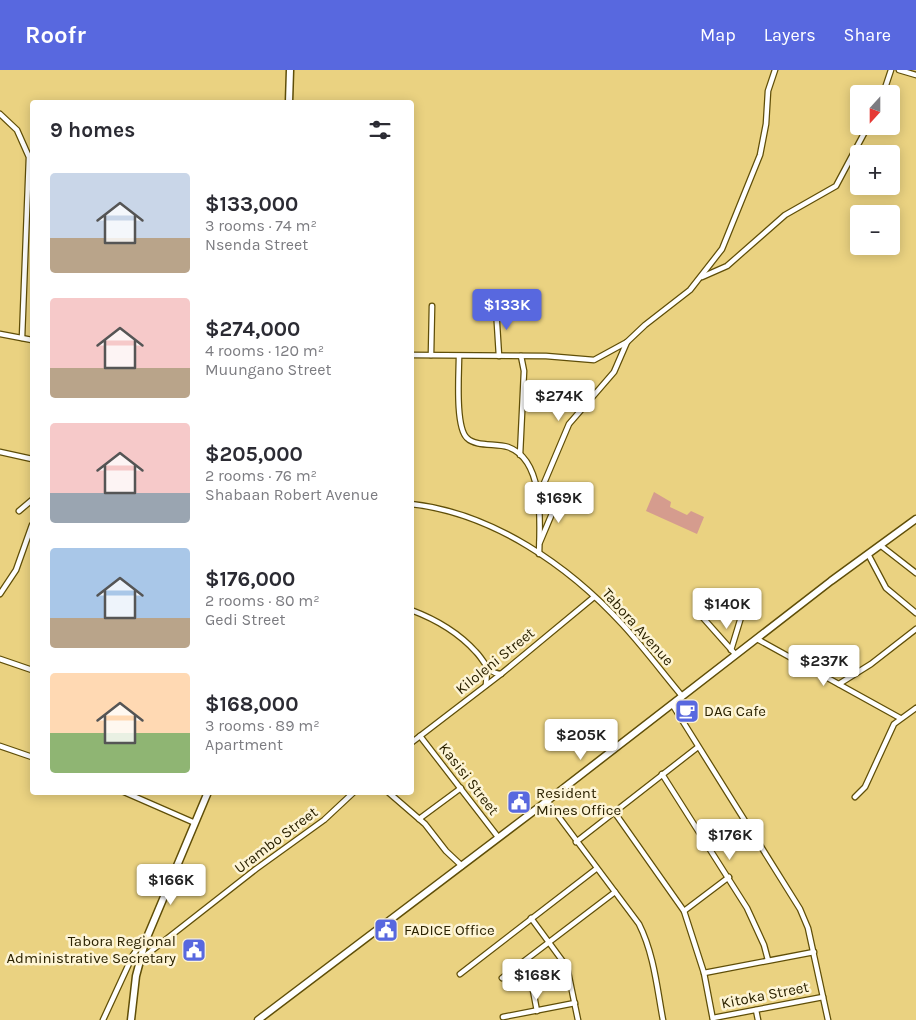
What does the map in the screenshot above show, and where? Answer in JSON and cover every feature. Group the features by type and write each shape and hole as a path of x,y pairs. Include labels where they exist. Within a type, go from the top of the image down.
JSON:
{"street":[{"path":"289,100 290,70"},
{"path":"414,355 574,357 594,360 627,342 644,324 686,294 701,277 725,243 760,155 766,124 768,91 775,70"},
{"path":"886,85 891,70"},
{"path":"899,70 916,76"},
{"path":"0,114 17,130 28,151 22,338"},
{"path":"701,277 727,266 779,219 802,203 836,186 863,135"},
{"path":"26,211 30,212"},
{"path":"25,247 30,248"},
{"path":"431,355 432,306"},
{"path":"496,308 499,356"},
{"path":"0,334 30,340"},
{"path":"539,495 569,424 614,372 627,342"},
{"path":"459,356 460,416 464,433 472,441 508,447 520,455 533,476 539,495 539,554"},
{"path":"520,455 524,370 521,356"},
{"path":"0,452 30,459"},
{"path":"539,543 559,496"},
{"path":"19,511 30,502"},
{"name":"Tabora Avenue","path":"414,505 448,511 477,520 506,534 539,554 594,597 624,626 682,696"},
{"path":"258,1020 547,801 682,696 733,652 757,639 916,519"},
{"path":"0,594 16,570 30,531"},
{"path":"880,545 916,573"},
{"path":"868,554 886,588 916,613"},
{"name":"Kiloleni Street","path":"414,741 501,674 594,597"},
{"path":"414,611 430,618 460,637 476,651 487,668 501,674"},
{"path":"733,652 742,614"},
{"path":"704,619 733,652"},
{"path":"839,684 871,664 916,629"},
{"path":"757,639 900,718"},
{"path":"0,659 30,669"},
{"path":"486,685 487,668"},
{"path":"672,704 785,882 802,916 814,952 828,1020"},
{"path":"855,797 865,786 890,732 900,718 916,708"},
{"name":"Kasisi Street","path":"420,736 498,837"},
{"path":"0,746 30,756"},
{"path":"576,842 698,747"},
{"path":"662,774 729,877 760,933 768,960"},
{"path":"419,819 461,788"},
{"path":"131,795 195,822"},
{"path":"131,1020 136,976 149,933 207,795"},
{"name":"Urambo Street","path":"140,960 256,869 324,820 351,795"},
{"path":"391,795 419,819 446,851 462,866"},
{"path":"547,801 596,869 634,916 647,942 663,1020"},
{"path":"615,813 684,910 704,973 713,1019"},
{"path":"460,974 596,869"},
{"path":"684,910 729,877"},
{"path":"502,978 615,892"},
{"path":"531,918 568,967 578,1020"},
{"path":"103,1020 133,955 149,933"},
{"path":"704,973 814,952"},
{"path":"519,965 532,985 537,1010"},
{"name":"Kitoka Street","path":"713,1019 823,997"},
{"path":"503,1017 575,1003"},
{"path":"756,1010 758,1020"}],"shaded area":[{"path":"654,492 671,502 670,507 687,515 691,511 704,517 697,534 646,511"}],"place":[{"name":"DAG Cafe","path":"687,711"},
{"name":"Resident Mines Office","path":"519,802"},
{"name":"FADICE Office","path":"386,930"},
{"name":"Tabora Regional Administrative Secretary","path":"194,950"}]}
